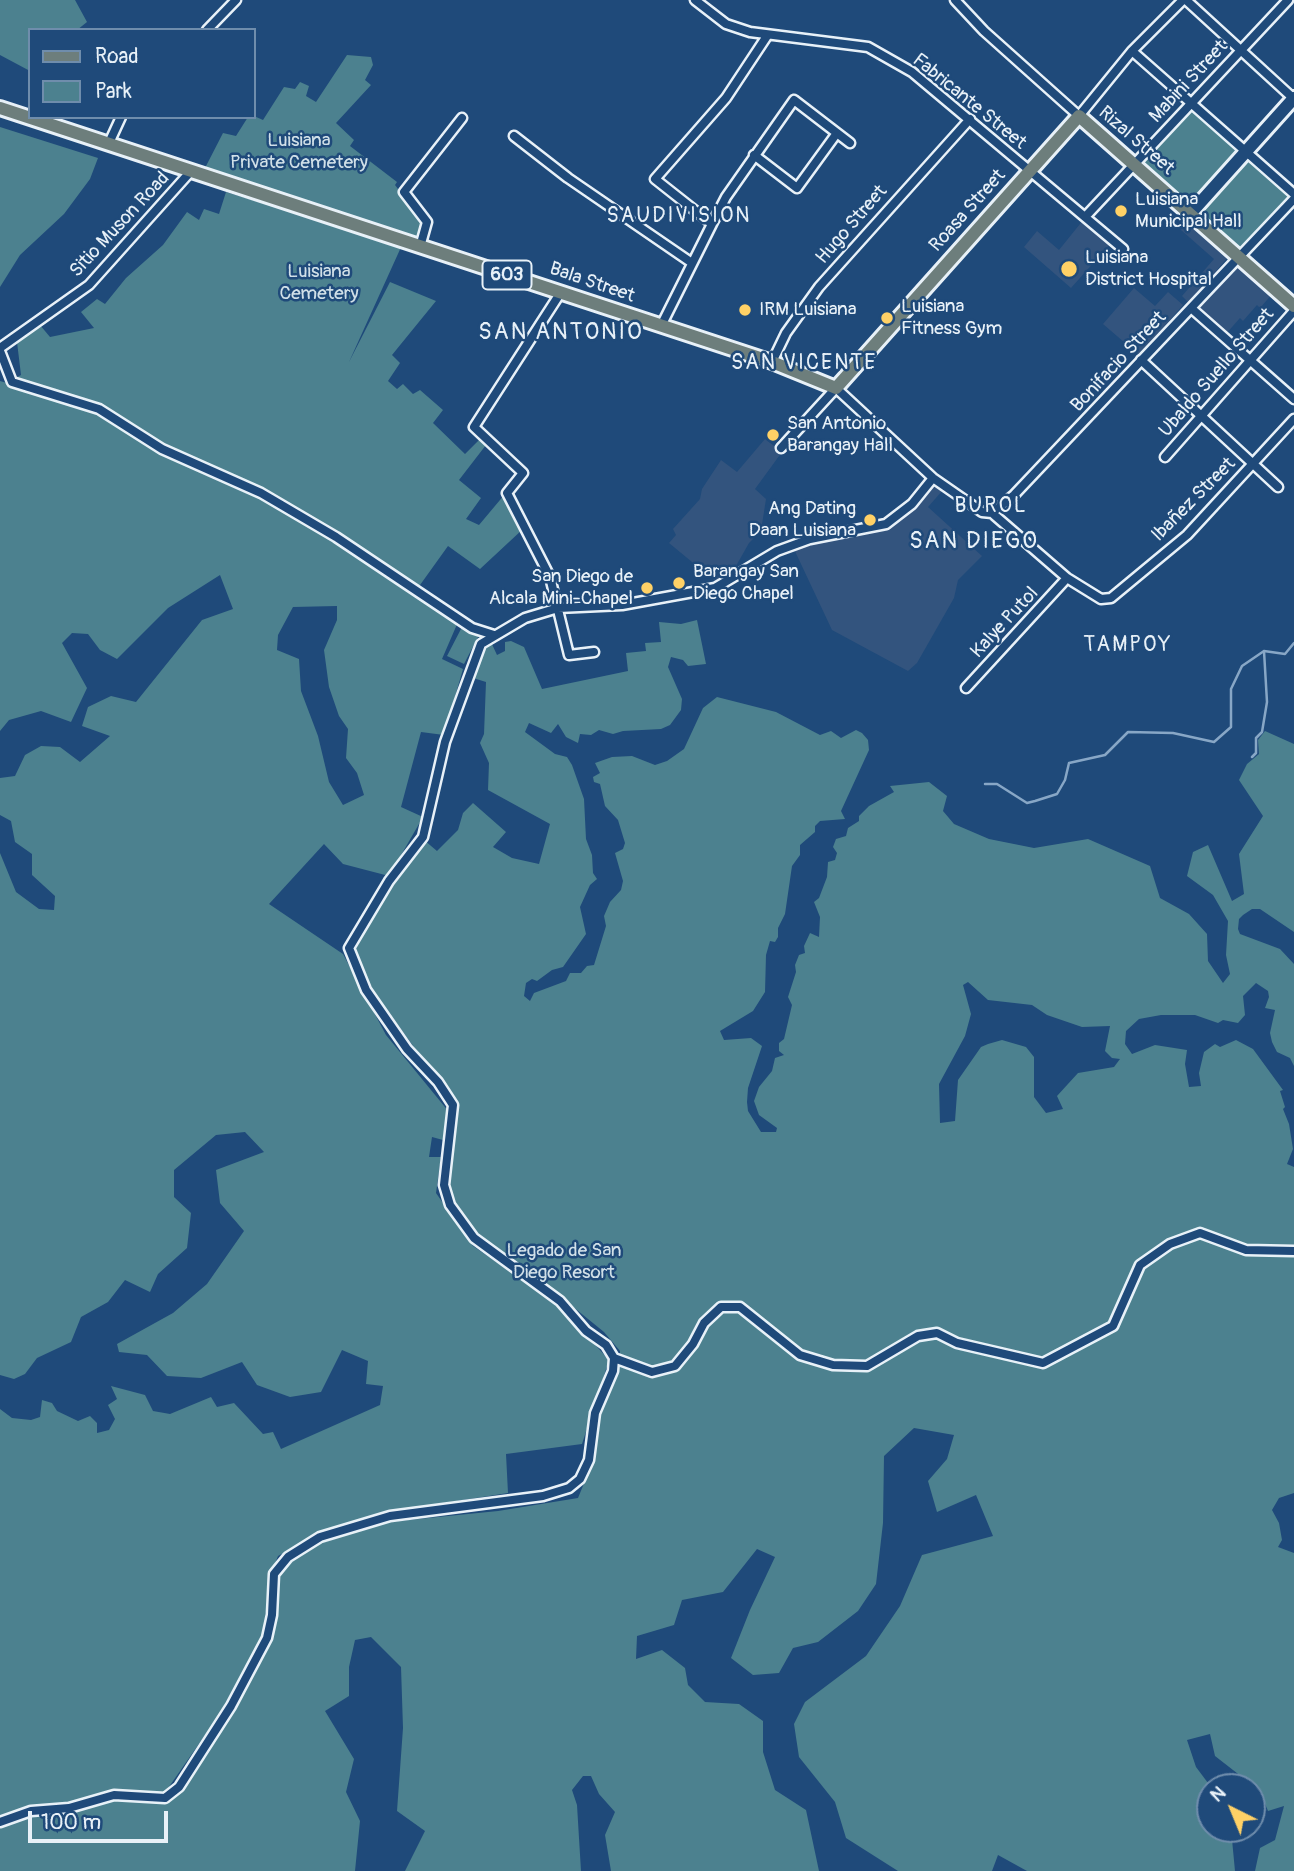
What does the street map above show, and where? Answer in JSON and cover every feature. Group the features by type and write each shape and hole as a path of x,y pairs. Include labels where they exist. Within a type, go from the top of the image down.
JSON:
{"main road":[{"name":"Bala Street","path":"0,108 28,117"},
{"name":"Rizal Street","path":"1079,116 1294,308"},
{"name":"Roasa Street","path":"836,388 1079,116"},
{"name":"Bala Street","path":"34,119 772,362 836,388"}],"street":[{"path":"209,28 236,0"},
{"name":"Fabricante Street","path":"695,0 726,24 767,36 868,47 912,72 1124,249"},
{"path":"955,0 984,31 1079,116"},
{"path":"1184,0 1294,98 1190,214"},
{"name":"Roasa Street","path":"1079,116 1132,51 1184,0"},
{"path":"1288,0 1294,6"},
{"name":"Mabini Street","path":"1085,216 1288,0"},
{"path":"712,224 655,179 726,98 767,36"},
{"path":"1132,51 1294,196"},
{"path":"661,326 726,197 794,100 850,143"},
{"path":"420,247 427,222 404,192 462,118"},
{"path":"109,143 120,119"},
{"name":"Hugo Street","path":"772,362 786,333 819,287 970,119"},
{"path":"754,155 797,188 837,133"},
{"path":"514,136 568,178 692,263"},
{"name":"Sitio Muson Road","path":"0,350 89,285 192,170"},
{"name":"Bonifacio Street","path":"992,513 1014,495 1294,196"},
{"path":"561,292 474,427 523,473 507,492 550,577 569,655 594,652"},
{"path":"1191,308 1294,399"},
{"name":"Ubaldo Suello Street","path":"1165,457 1294,308"},
{"path":"0,350 12,382 99,409 162,449 261,493 336,537 472,628 494,635"},
{"path":"1141,360 1278,487"},
{"name":"Roasa Street","path":"781,448 836,388"},
{"name":"Bala Street","path":"836,388 933,478 982,512 992,513 1067,578 1093,596 1111,598"},
{"name":"Ibañez Street","path":"1111,598 1187,535 1294,419"},
{"path":"0,1822 31,1811 69,1808 114,1795 165,1798 179,1787 231,1706 267,1638 272,1615 274,1574 288,1557 320,1537 390,1516 543,1496 569,1488 580,1479 589,1460 595,1413 613,1371 614,1358 606,1345 586,1331 560,1301 474,1238 450,1205 444,1185 453,1105 438,1082 407,1049 366,990 349,948 389,881 423,837 445,742 463,686 481,644 525,618 558,608 622,606 715,588 777,551 810,539 886,524 912,504 933,478"},
{"name":"Kalye Putol","path":"966,688 1067,578"},
{"path":"614,1358 652,1372 675,1366 693,1344 704,1323 721,1307 740,1307 800,1355 832,1365 867,1366 918,1336 937,1333 957,1343 1043,1363 1113,1326 1140,1265 1170,1244 1200,1233 1246,1250 1294,1251"}],"shaded area":[{"name":"Luisiana District Hospital","path":"1084,219 1112,242 1071,288 1024,247 1037,231 1059,250"},
{"path":"1187,222 1228,257 1189,303 1182,296 1214,259 1181,230"},
{"path":"1239,261 1274,292 1260,308 1257,305 1243,321 1240,318 1225,335 1196,309"},
{"path":"1134,288 1155,306 1168,292 1183,305 1139,355 1103,324"},
{"path":"765,439 782,452 755,489 766,499 761,531 749,543 736,566 715,581 669,543 676,535 673,529 700,499 702,489 721,460 737,472"},
{"path":"933,480 943,490 928,507 982,556 958,580 954,598 917,663 908,671 832,630 793,547 818,538 886,527"}],"green space":[{"path":"0,0 75,0 87,22 80,28 28,28 28,70 0,55"},
{"name":"Luisiana Private Cemetery","path":"347,55 371,57 373,65 365,80 371,85 336,123 354,140 350,146 397,182 395,185 423,222 418,240 204,170 223,133 236,136 247,119 256,117 263,120 284,87 295,89 300,82 309,86 306,96 316,102"},
{"path":"1192,111 1292,196 1239,251 1141,166"},
{"path":"0,127 98,158 90,179 64,214 20,255 0,287"},
{"name":"Luisiana Cemetery","path":"226,192 402,245 349,362 390,282 436,301 392,355 400,363 388,381 397,389 403,384 413,394 420,390 443,410 433,423 465,454 479,440 486,445 459,480 481,498 466,519 479,525 505,494 523,529 480,569 448,546 415,592 458,622 442,659 463,669 444,735 421,732 401,807 423,817 389,876 343,864 324,844 269,904 343,954 386,1035 449,1112 443,1140 432,1137 429,1157 441,1157 436,1193 473,1246 559,1305 609,1360 582,1444 506,1454 508,1493 380,1513 318,1533 278,1556 269,1579 264,1633 219,1715 164,1794 111,1790 65,1804 13,1812 0,1818 0,1409 12,1418 31,1420 40,1417 42,1400 52,1403 57,1411 78,1421 90,1416 97,1423 97,1433 109,1430 115,1419 108,1405 117,1399 111,1386 145,1395 153,1411 170,1414 211,1397 217,1407 234,1403 263,1434 273,1432 281,1449 380,1405 383,1386 366,1384 368,1361 342,1350 321,1392 290,1397 257,1385 242,1362 201,1378 167,1376 147,1355 119,1352 117,1344 173,1313 207,1284 244,1231 220,1203 216,1170 264,1152 245,1132 216,1135 174,1170 174,1197 191,1213 187,1248 158,1274 150,1292 125,1280 108,1302 81,1317 71,1342 37,1358 25,1374 14,1379 0,1375 0,853 16,892 39,909 54,910 55,896 32,875 32,854 15,842 11,821 0,815 0,778 15,776 25,755 41,746 60,747 80,762 110,736 82,726 88,707 111,696 136,702 202,620 233,609 220,575 168,608 117,659 100,650 88,634 72,633 62,643 87,688 71,722 41,711 9,720 0,731 0,381 7,383 21,375 17,342 40,325 50,337 94,328 81,312 97,299 105,304 126,278 163,245 187,212 199,220 204,209 219,214","holes":["337,606 337,620 324,650 329,687 339,716 348,729 346,758 357,773 364,795 343,805 329,782 318,736 301,691 299,659 277,650 278,635 293,607"]},
{"name":"Legado de San Diego Resort","path":"697,620 706,664 688,666 683,660 671,657 668,667 682,699 681,710 670,725 661,729 613,734 599,730 591,735 580,734 578,743 566,737 558,724 551,733 529,723 525,732 555,754 567,757 572,765 584,799 586,839 592,855 593,873 597,879 590,885 580,907 586,934 563,967 552,970 537,981 532,979 526,983 524,996 530,1001 534,993 566,981 570,973 581,973 587,966 594,965 606,926 604,916 610,902 621,890 623,881 615,853 623,849 625,843 618,820 605,806 600,784 594,782 593,777 600,773 595,763 612,757 632,756 655,765 667,761 684,749 703,708 717,697 776,712 820,735 831,731 841,738 856,730 862,733 868,740 869,750 841,811 845,819 820,821 815,826 815,832 800,845 800,855 792,866 785,914 778,928 778,937 775,942 770,941 766,955 765,992 753,1011 720,1031 724,1040 751,1038 762,1046 748,1088 747,1102 748,1111 761,1132 776,1132 777,1128 759,1115 754,1101 759,1087 772,1071 775,1058 784,1055 779,1051 779,1043 784,1039 792,1005 788,997 796,972 795,965 799,955 805,953 804,946 810,933 819,937 820,917 814,902 819,898 827,877 828,862 835,860 837,853 833,847 836,839 846,836 848,828 859,821 859,816 869,806 894,792 890,786 929,782 947,796 943,811 954,824 989,839 1034,848 1088,839 1150,866 1160,898 1189,914 1207,934 1208,961 1223,983 1230,974 1226,955 1228,921 1213,895 1187,876 1193,852 1208,845 1232,901 1244,894 1239,854 1263,816 1239,780 1247,764 1259,754 1258,740 1265,731 1294,744 1294,932 1260,909 1252,909 1243,915 1239,919 1238,929 1240,934 1280,949 1294,964 1294,1066 1290,1058 1277,1052 1272,1042 1270,1033 1275,1010 1265,1008 1268,991 1256,983 1243,996 1245,1015 1238,1023 1223,1020 1218,1023 1195,1015 1161,1015 1139,1019 1126,1031 1125,1044 1132,1054 1155,1045 1187,1050 1185,1064 1189,1087 1201,1086 1199,1073 1204,1052 1215,1044 1220,1047 1236,1040 1253,1049 1283,1090 1280,1091 1285,1107 1283,1109 1289,1124 1293,1149 1287,1164 1294,1167 1294,1493 1279,1498 1272,1510 1279,1523 1282,1540 1278,1547 1294,1553 1294,1871 1255,1871 1260,1848 1275,1840 1284,1806 1268,1811 1266,1773 1237,1773 1215,1756 1210,1734 1187,1740 1200,1773 1196,1773 1196,1843 1232,1843 1235,1871 1027,1871 998,1855 992,1871 898,1871 846,1838 835,1802 799,1757 794,1724 805,1702 866,1656 900,1606 922,1555 993,1536 976,1495 937,1512 928,1481 947,1459 954,1435 914,1428 884,1456 883,1523 876,1584 858,1611 818,1642 793,1648 779,1673 753,1675 731,1658 775,1557 757,1549 723,1592 682,1600 674,1625 637,1636 636,1659 662,1650 685,1668 688,1685 705,1702 739,1704 763,1721 763,1752 775,1790 806,1810 819,1871 611,1871 605,1835 615,1812 599,1794 591,1776 583,1776 572,1790 577,1805 581,1871 405,1871 425,1831 397,1811 403,1728 401,1667 371,1637 355,1640 349,1667 349,1696 325,1711 354,1759 346,1792 360,1821 355,1871 0,1871 0,1828 22,1819 114,1798 165,1802 180,1793 209,1752 270,1642 276,1612 276,1583 281,1571 293,1558 321,1543 388,1522 498,1511 578,1498 594,1459 599,1418 620,1366 620,1351 604,1332 470,1228 456,1209 447,1183 455,1103 375,994 354,952 381,903 424,840 437,851 458,830 463,813 473,803 506,832 493,847 512,858 539,864 550,824 488,790 489,763 480,743 484,734 486,682 470,677 482,646 490,640 497,655 505,651 505,642 511,641 524,647 542,689 628,671 626,653 646,651 645,643 661,642 659,622 681,624","holes":["968,982 988,1000 1032,1005 1047,1015 1082,1027 1110,1026 1105,1051 1112,1058 1120,1059 1114,1067 1078,1073 1057,1096 1063,1109 1046,1113 1034,1097 1034,1057 1026,1047 1002,1040 988,1044 981,1047 958,1080 955,1121 940,1123 939,1084 965,1036 971,1014 963,985"]},
{"path":"462,627 479,635 464,664 447,656"}],"waterway":[{"path":"1252,757 1256,753 1256,738 1262,732 1267,702 1264,651 1285,654 1294,643"},
{"path":"985,784 997,784 1027,803 1057,794 1065,780 1069,763 1105,755 1128,732 1173,733 1214,742 1231,727 1231,689 1242,666 1264,651"}],"place":[{"name":"Luisiana Municipal Hall","path":"1121,211"},
{"name":"Luisiana District Hospital","path":"1069,269"},
{"name":"IRM Luisiana","path":"745,310"},
{"name":"Luisiana Fitness Gym","path":"887,318"},
{"name":"San Antonio Barangay Hall","path":"773,435"},
{"name":"Ang Dating Daan Luisiana","path":"870,520"},
{"name":"Barangay San Diego Chapel","path":"679,583"},
{"name":"San Diego de Alcala Mini-Chapel","path":"647,588"}],"district":[{"name":"SAUDIVISION","path":"679,217"},
{"name":"SAN ANTONIO","path":"561,333"},
{"name":"SAN VICENTE","path":"804,364"},
{"name":"BUROL","path":"991,507"},
{"name":"SAN DIEGO","path":"974,542"},
{"name":"TAMPOY","path":"1128,646"}]}
